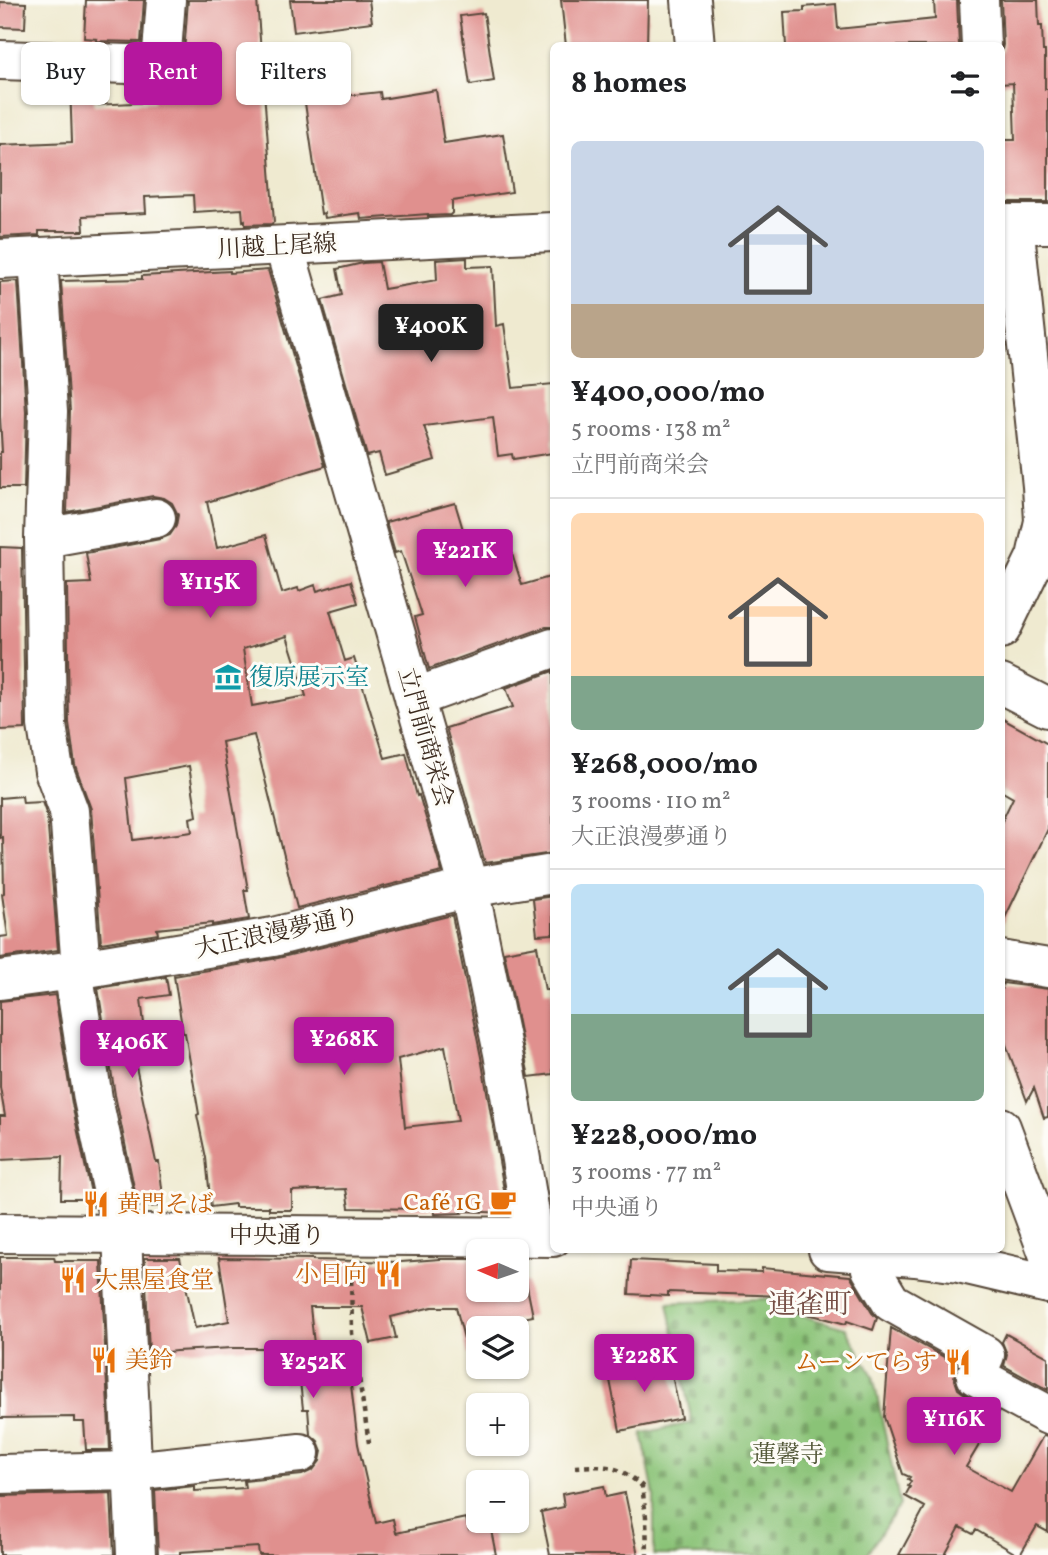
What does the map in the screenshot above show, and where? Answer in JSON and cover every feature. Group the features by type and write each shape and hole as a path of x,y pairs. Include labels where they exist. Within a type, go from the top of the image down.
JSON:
{"street":[{"path":"0,60 160,65 166,0"},
{"path":"691,0 695,42"},
{"path":"979,0 981,42"},
{"path":"1005,621 1036,557 1044,521 1021,224"},
{"name":"川越上尾線","path":"0,259 550,232"},
{"name":"立門前商栄会","path":"284,246 469,887 503,1053 531,1219 542,1236"},
{"path":"38,257 48,412 44,538 47,725 54,771 69,811 77,969 93,1099 122,1234 135,1555"},
{"path":"44,538 156,518"},
{"path":"414,698 550,649"},
{"path":"1005,686 1048,708"},
{"name":"大正浪漫夢通り","path":"0,980 273,937 469,887 550,874"},
{"path":"1005,961 1048,968"},
{"path":"1005,1137 1048,1253"},
{"name":"中央通り","path":"0,1233 542,1236"},
{"path":"867,1253 871,1269 891,1301 985,1355 976,1376 1048,1415"},
{"path":"877,1253 959,1263 1048,1284"},
{"path":"0,1474 131,1471 300,1453"}],"path":[{"path":"351,1268 352,1333 369,1443"},
{"path":"575,1467 602,1465 625,1472 642,1486 647,1555"}],"green space":[{"name":"蓮馨寺","path":"779,1298 781,1310 846,1328 873,1376 900,1505 866,1555 654,1555 654,1495 642,1433 692,1423 668,1303"}],"building":[{"path":"86,0 144,0 141,42 96,41 97,39 84,38"},
{"path":"188,0 257,0 260,42 236,42 236,105 265,105 274,222 245,225 242,209 194,212 193,195 145,197 146,213 83,216 84,231 39,231 39,235 0,237 0,145 72,142 71,105 222,105 222,42 185,42"},
{"path":"290,0 369,0 372,22 294,32"},
{"path":"561,0 648,0 647,42 566,42"},
{"path":"934,0 957,0 959,42 786,42 784,12 836,4 838,29 935,19"},
{"path":"1001,0 1038,0 1039,26 1042,26 1045,51 1045,89 1048,89 1048,202 1005,202 1005,140 1015,140 1013,83 1005,84 1005,42 1003,42"},
{"path":"0,2 26,3 25,28 0,27"},
{"path":"484,13 494,81 470,85 460,16"},
{"path":"436,90 444,143 503,134 512,192 452,201 450,215 361,219 360,213 325,218 324,213 321,214 305,105 351,105 351,95 380,92 381,99"},
{"path":"467,258 467,267 493,266 496,326 504,324 513,388 550,384 550,453 513,459 512,454 498,456 493,417 424,426 435,460 385,475 379,453 367,456 322,300 342,295 337,269 379,262 384,289 437,280 436,260"},
{"path":"268,270 325,466 207,502 217,548 266,535 282,593 315,585 317,591 351,581 358,603 330,611 345,661 354,658 385,758 406,753 442,872 297,908 254,735 222,742 248,890 244,890 249,919 157,929 158,934 101,943 91,809 75,765 69,723 67,584 91,583 86,553 170,535 176,526 178,515 172,503 153,496 67,512 70,411 61,281","holes":["287,636 306,696 252,706 243,649","189,766 197,816 190,818 192,832 133,840 126,778"]},
{"path":"18,281 26,412 24,488 0,488 0,282"},
{"path":"455,503 474,566 512,554 522,585 550,577 550,627 429,669 415,617 422,615 401,551 395,553 386,522"},
{"path":"0,547 22,548 25,729 0,730"},
{"path":"550,672 550,853 485,863 446,728 513,707 506,688"},
{"path":"1005,720 1048,744 1048,829 1005,918 1005,815 1013,798 1005,793"},
{"path":"22,796 23,803 42,802 47,816 58,950 0,958 0,937 8,936 2,894 3,837 0,838 0,798"},
{"path":"550,896 550,934 537,935 533,899"},
{"path":"452,915 481,1057 508,1213 461,1211 462,1213 435,1214 434,1209 349,1208 346,1189 292,1191 292,1210 235,1207 235,1204 211,1207 206,1158 197,1115 199,1114 174,976 278,958","holes":["445,1046 458,1121 405,1127 398,1059"]},
{"path":"537,946 545,990 550,990 550,1074 529,1077 504,952"},
{"path":"166,977 169,995 141,999 146,1040 131,1043 156,1162 159,1162 164,1206 138,1207 115,1095 98,988"},
{"path":"1005,983 1048,989 1048,1117 1044,1118 1034,1088 1027,1101 1005,1042"},
{"path":"55,995 72,1104 94,1207 85,1207 86,1199 61,1199 62,1157 0,1160 0,1116 5,1116 0,1087 0,1001"},
{"path":"0,1257 54,1257 55,1261 101,1261 110,1450 86,1450 84,1422 74,1422 74,1417 0,1418"},
{"path":"145,1258 180,1258 195,1328 229,1321 219,1258 401,1262 466,1259 466,1302 529,1302 529,1297 533,1316 466,1316 466,1346 456,1307 432,1307 391,1317 396,1338 371,1343 362,1307 310,1307 317,1372 349,1368 358,1444 376,1523 393,1519 396,1533 466,1518 466,1533 492,1533 496,1555 259,1555 258,1547 158,1555 155,1490 195,1486 195,1491 245,1488 244,1481 302,1475 313,1470 320,1461 322,1451 318,1441 310,1434 308,1409 303,1409 300,1381 283,1384 283,1380 273,1382 269,1348 149,1354"},
{"path":"631,1260 716,1264 716,1271 762,1272 762,1268 850,1276 877,1318 873,1330 847,1321 846,1324 799,1313 799,1305 785,1307 784,1296 668,1292 668,1296 629,1294"},
{"path":"891,1328 957,1364 954,1377 958,1389 998,1413 966,1467 1011,1492 1043,1436 1048,1437 1048,1532 1037,1526 1020,1555 976,1530 973,1534 960,1527 945,1555 899,1555 925,1507 905,1496 910,1487 910,1477 903,1474 884,1417"},
{"path":"1006,1334 1048,1357 1048,1390 1004,1366 1007,1354 1002,1342"},
{"path":"668,1356 681,1418 620,1431 608,1370"},
{"path":"604,1486 606,1497 625,1493 638,1555 550,1555 541,1512 564,1507 562,1494"},
{"path":"111,1493 114,1555 0,1555 0,1496"}],"place":[{"name":"復原展示室","path":"228,677"},
{"name":"Café 1G","path":"503,1202"},
{"name":"黄門そば","path":"96,1204"},
{"name":"小日向","path":"388,1274"},
{"name":"大黒屋食堂","path":"73,1280"},
{"name":"美鈴","path":"104,1360"},
{"name":"ムーンてらす","path":"958,1362"}],"district":[{"name":"連雀町","path":"810,1303"}]}
